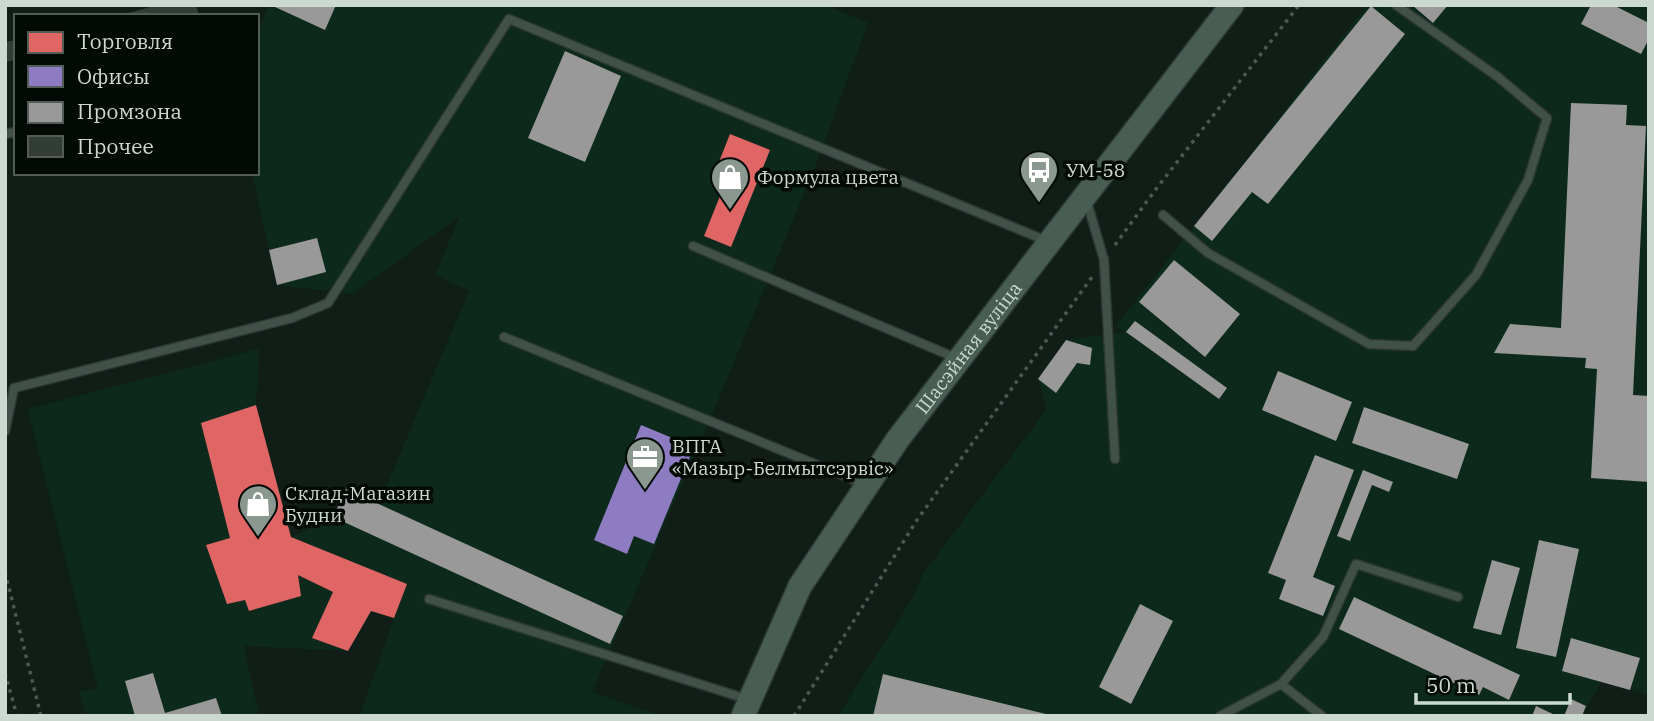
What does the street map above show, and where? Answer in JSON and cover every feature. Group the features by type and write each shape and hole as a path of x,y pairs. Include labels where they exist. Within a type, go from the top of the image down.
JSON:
{"main road":[{"name":"Шасэйная вуліца","path":"746,708 800,586 898,439 1232,5"}],"lane":[{"path":"1163,215 1208,253 1369,344 1413,346 1476,275 1528,180 1547,118 1498,77 1396,5"},
{"path":"5,432 14,388 292,318 328,303 509,19 1049,242"},
{"path":"1085,196 1104,260 1115,459"},
{"path":"693,246 959,359"},
{"path":"504,337 867,485"},
{"path":"1220,716 1281,684 1323,638 1356,564 1458,597"},
{"path":"429,599 746,708"},
{"path":"1281,684 1322,716"}],"path":[{"path":"794,716 917,520 1153,193 1298,5"},
{"path":"5,572 41,716"},
{"path":"5,673 17,716"}],"shaded area":[{"path":"269,5 825,5 868,23 815,167 592,692 661,716 360,716 394,618 372,611 348,651 244,646 259,716 87,716 79,692 98,688 28,409 259,349 256,406 292,537 333,517 346,489 379,504 469,291 435,275 460,216 352,294 277,285 252,175 259,175 259,28"},
{"path":"1367,5 1649,5 1649,695 1601,682 1582,716 838,716 913,597 923,574 1047,409 1038,379 1066,340 1125,332 1116,326"}],"building: Торговля":[{"name":"Формула цвета","path":"730,134 770,150 731,247 704,236 724,186 711,182"},
{"path":"256,405 291,537 407,584 394,618 371,611 348,651 312,638 333,592 298,575 301,596 249,611 245,600 227,604 206,545 230,538 201,423"}],"building: Офисы":[{"name":"ВПГА «Мазыр-Белмытсэрвіс»","path":"641,425 694,447 654,544 634,536 627,554 594,540"}],"building: Промзона":[{"path":"336,5 325,30 275,7"},
{"path":"1412,5 1448,5 1433,23"},
{"path":"1591,5 1613,5 1649,23 1649,39 1641,54 1581,24"},
{"path":"1371,6 1405,34 1268,204 1252,192 1212,241 1194,226"},
{"path":"565,51 621,76 585,162 528,138"},
{"path":"1571,103 1627,105 1626,125 1646,126 1633,395 1649,396 1649,482 1591,478 1597,369 1585,368 1586,358 1494,353 1510,324 1561,328"},
{"path":"317,238 326,272 277,285 269,250"},
{"path":"1174,260 1240,314 1205,357 1139,302"},
{"path":"1135,321 1227,388 1219,399 1126,332"},
{"path":"1066,340 1092,348 1090,365 1077,363 1056,393 1038,379"},
{"path":"1278,371 1352,402 1336,441 1262,410"},
{"path":"1364,407 1469,444 1457,479 1352,443"},
{"path":"1315,455 1354,470 1313,577 1335,586 1323,616 1279,599 1286,580 1268,573"},
{"path":"1363,470 1393,482 1389,492 1372,485 1350,541 1337,536"},
{"path":"346,489 623,616 610,644 333,517"},
{"path":"1539,540 1579,549 1556,657 1516,648"},
{"path":"1492,560 1520,568 1501,635 1473,628"},
{"path":"1354,597 1520,675 1509,700 1483,687 1479,695 1339,629"},
{"path":"1140,604 1173,621 1131,704 1099,687"},
{"path":"1571,638 1640,658 1630,690 1562,671"},
{"path":"153,673 165,713 216,698 222,716 135,716 125,681"},
{"path":"883,674 1050,715 873,716"},
{"path":"1571,699 1586,706 1582,716 1564,716"},
{"path":"1536,706 1557,716 1532,716"}],"building: Прочее":[{"path":"157,5 196,5 199,14 125,14"},
{"path":"14,40 14,60 5,62 5,42"}],"place":[{"name":"УМ-58","path":"1039,204"},
{"name":"Формула цвета","path":"730,211"},
{"name":"ВПГА «Мазыр-Белмытсэрвіс»","path":"645,491"},
{"name":"Склад-Магазин Будни","path":"258,538"}]}
